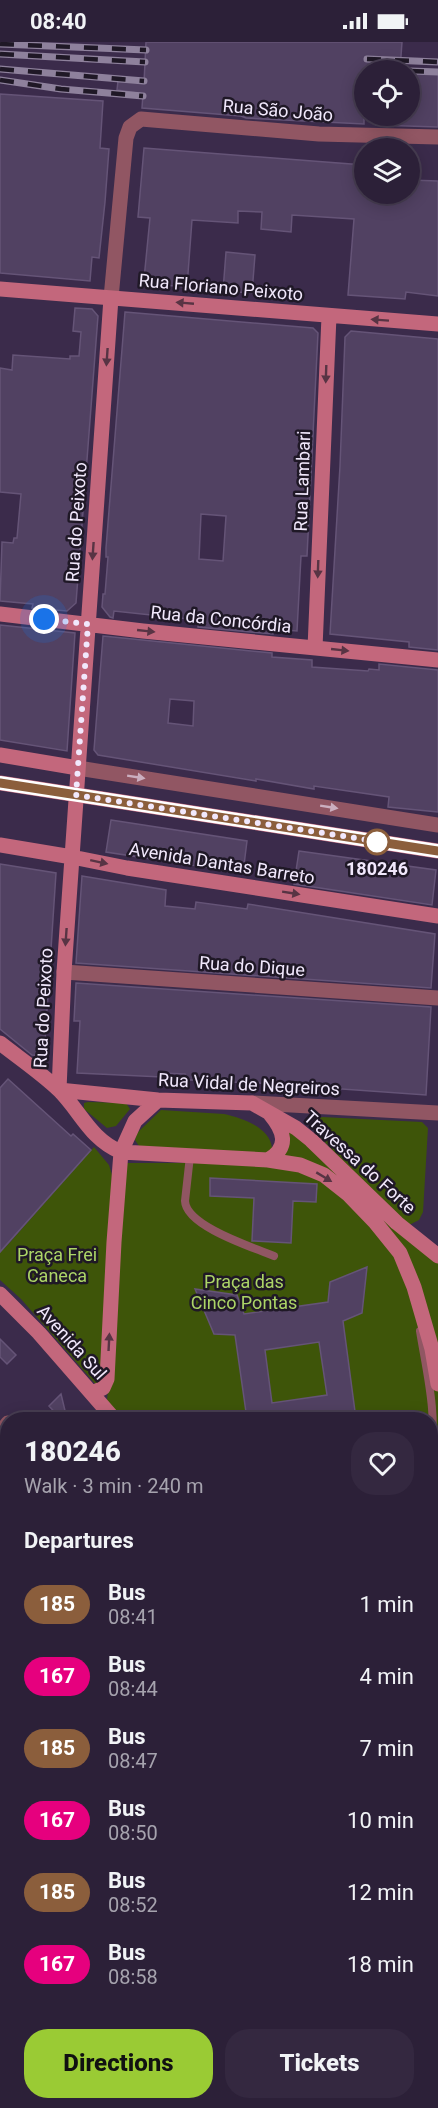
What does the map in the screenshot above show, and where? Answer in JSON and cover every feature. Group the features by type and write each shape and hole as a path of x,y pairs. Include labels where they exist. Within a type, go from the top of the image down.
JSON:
{"street":[{"name":"Rua São João","path":"126,138 130,128 141,119 319,134 438,137"},
{"name":"Rua do Peixoto","path":"59,1090 64,972 88,624 111,298 126,138"},
{"name":"Rua Floriano Peixoto","path":"0,289 438,324"},
{"name":"Rua Lambari","path":"315,648 329,316"},
{"name":"Rua da Concórdia","path":"0,614 438,660"},
{"path":"0,755 438,825"},
{"path":"0,783 438,851"},
{"name":"Avenida Dantas Barreto","path":"0,845 72,856 127,868 438,916"},
{"name":"Rua do Dique","path":"64,972 438,998"},
{"path":"0,1043 59,1090 90,1130 107,1146 122,1152 268,1160 300,1165 324,1175 348,1194 400,1253 414,1287 434,1360 438,1384"},
{"name":"Rua Vidal de Negreiros","path":"59,1090 159,1100 438,1113"},
{"path":"110,1412 106,1401 107,1379 114,1242 122,1152 135,1120 159,1100"},
{"name":"Travessa do Forte","path":"252,1104 296,1128 311,1140 397,1223 438,1256"},
{"path":"268,1112 278,1123 284,1142 282,1149 268,1160"},
{"name":"Avenida Sul","path":"0,1294 39,1333 108,1412"},
{"path":"92,1393 103,1388 107,1379"}],"lane":[{"path":"190,1156 185,1201 185,1207 190,1216 209,1228 274,1256"},
{"path":"414,1287 433,1412"}],"green space":[{"path":"84,1103 126,1103 130,1109 116,1126 107,1128 84,1109"},
{"path":"161,1110 224,1114 239,1118 261,1129 266,1134 272,1148 267,1153 139,1146 135,1140 137,1133"},
{"path":"322,1117 422,1122 428,1128 423,1212 419,1220 409,1225 401,1222 318,1135 315,1128 317,1120"},
{"name":"Praça das Cinco Pontas","path":"281,1123 438,1262 438,1412 116,1412 107,1401 127,1163 271,1166 288,1150 288,1138"},
{"name":"Praça Frei Caneca","path":"94,1147 109,1165 112,1175 101,1386 98,1387 21,1299 0,1280 0,1246 4,1249"}],"building":[{"path":"146,42 402,42 401,60 354,60 354,123 246,118 142,108 143,94 117,90 118,81 144,83"},
{"path":"420,70 438,71 438,127 407,126 420,126"},
{"path":"0,94 103,101 100,148 109,149 99,258 92,257 90,281 0,273"},
{"path":"144,148 354,164 354,204 420,204 420,180 438,181 438,296 406,292 405,299 348,295 354,219 292,215 291,232 261,229 262,212 238,211 238,223 192,220 187,287 163,285 164,280 144,279 150,218 138,217"},
{"path":"226,252 255,255 252,293 223,291"},
{"path":"75,308 92,309 98,316 76,603 67,611 32,608 33,604 0,601 2,542 13,543 14,538 17,538 21,494 0,492 0,368 12,370 13,355 70,359 70,356 79,356 81,332 73,331"},
{"path":"125,312 313,328 318,333 307,556 301,556 297,631 273,629 273,634 198,627 198,620 114,611 113,618 110,617 102,607 108,557 106,557","holes":["201,514 226,516 223,561 199,559"]},
{"path":"351,331 438,339 438,650 409,647 409,642 330,634 345,337"},
{"path":"0,625 75,633 67,751 0,740"},
{"path":"103,636 272,653 272,657 312,660 312,667 368,671 369,669 379,670 379,664 438,670 438,812 388,807 389,797 314,786 314,789 256,779 256,781 98,755 94,750","holes":["170,699 194,701 193,726 168,723"]},
{"path":"111,820 247,841 243,873 106,852"},
{"path":"299,851 436,870 432,905 294,884"},
{"path":"0,864 56,873 44,1056 32,1055 0,1029"},
{"path":"82,876 166,890 165,906 195,909 196,902 247,909 248,904 435,934 431,988 76,963"},
{"path":"76,983 431,1007 426,1095 242,1082 208,1083 208,1080 185,1080 185,1074 162,1073 162,1077 77,1073 80,1021 74,1021"},
{"path":"8,1079 71,1136 73,1134 91,1150 0,1252 0,1088"},
{"path":"210,1178 317,1184 316,1202 293,1201 291,1243 252,1241 254,1198 210,1196"},
{"path":"367,1267 362,1313 343,1321 355,1412 246,1412 235,1335 214,1334 195,1289 237,1295 244,1314 328,1302 330,1282","holes":["319,1342 327,1395 272,1403 265,1350"]},
{"path":"0,1339 16,1355 7,1364 0,1357"},
{"path":"61,1394 65,1412 55,1412 49,1406"}],"railway":[{"path":"0,44 146,50"},
{"path":"0,54 145,62"},
{"path":"367,59 438,62"},
{"path":"0,69 144,81"},
{"path":"420,71 438,72"},
{"path":"0,80 61,89 143,96"}],"bus line":[{"name":"185","path":"0,783 438,851"}],"place":[{"name":"180246","path":"377,842"}],"route":[{"path":"44,619 88,624 76,795 388,843 377,842"}]}
